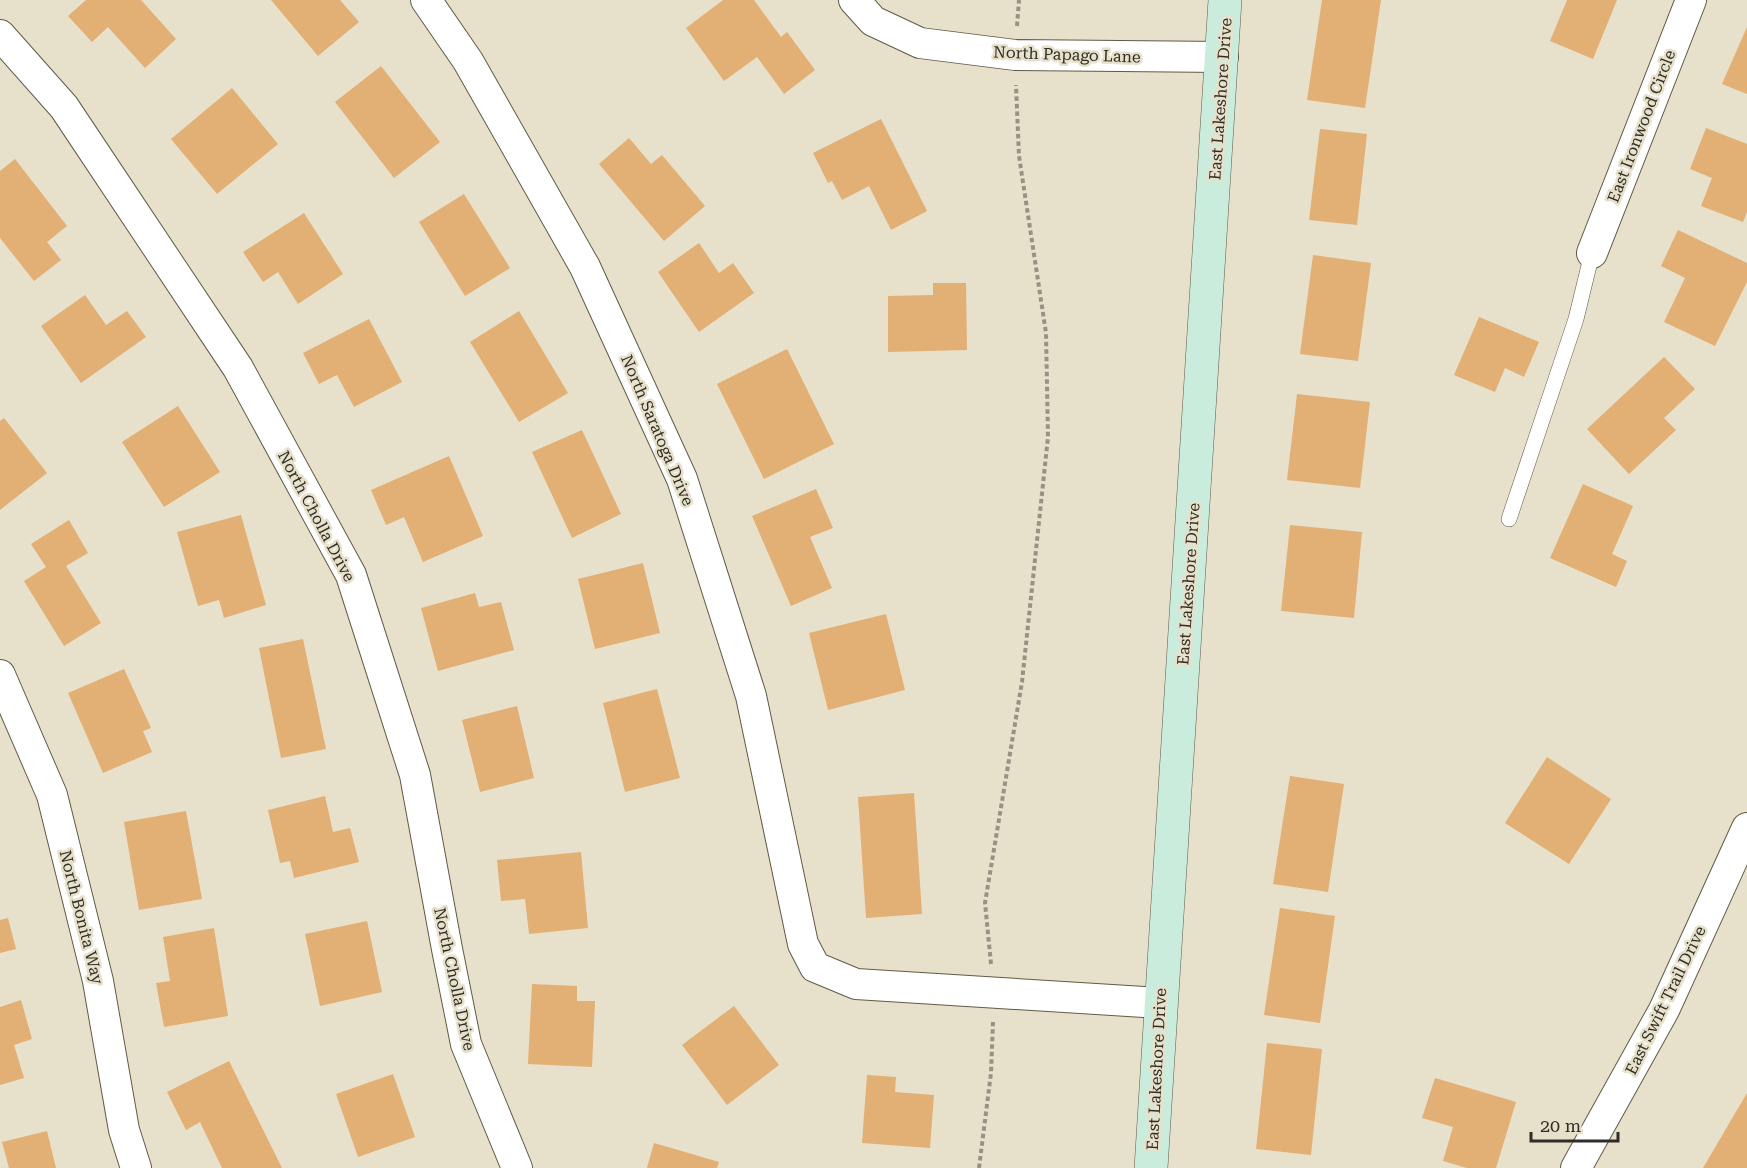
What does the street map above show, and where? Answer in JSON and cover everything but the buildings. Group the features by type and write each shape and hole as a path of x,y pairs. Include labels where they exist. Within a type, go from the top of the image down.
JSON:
{"main road":[{"name":"East Lakeshore Drive","path":"1151,1168 1226,0"}],"street":[{"name":"North Saratoga Drive","path":"426,0 468,61 585,267 682,479 751,696 803,944 815,967 856,984 994,992"},
{"name":"North Papago Lane","path":"854,0 873,21 920,43 1015,56 1223,57"},
{"name":"East Ironwood Circle","path":"1592,253 1691,0"},
{"name":"North Cholla Drive","path":"0,34 64,107 238,368 351,575 415,775 466,1044 517,1168"},
{"name":"North Bonita Way","path":"0,675 52,795 98,981 124,1130 136,1168"},
{"name":"East Swift Trail Drive","path":"1576,1168 1664,1010 1747,828"},
{"path":"994,992 1160,1003"}],"lane":[{"path":"1509,519 1576,319 1592,253"}],"path":[{"path":"979,1168 991,1073 994,992 985,903 1022,682 1048,437 1046,333 1019,156 1015,56 1019,0"}]}
